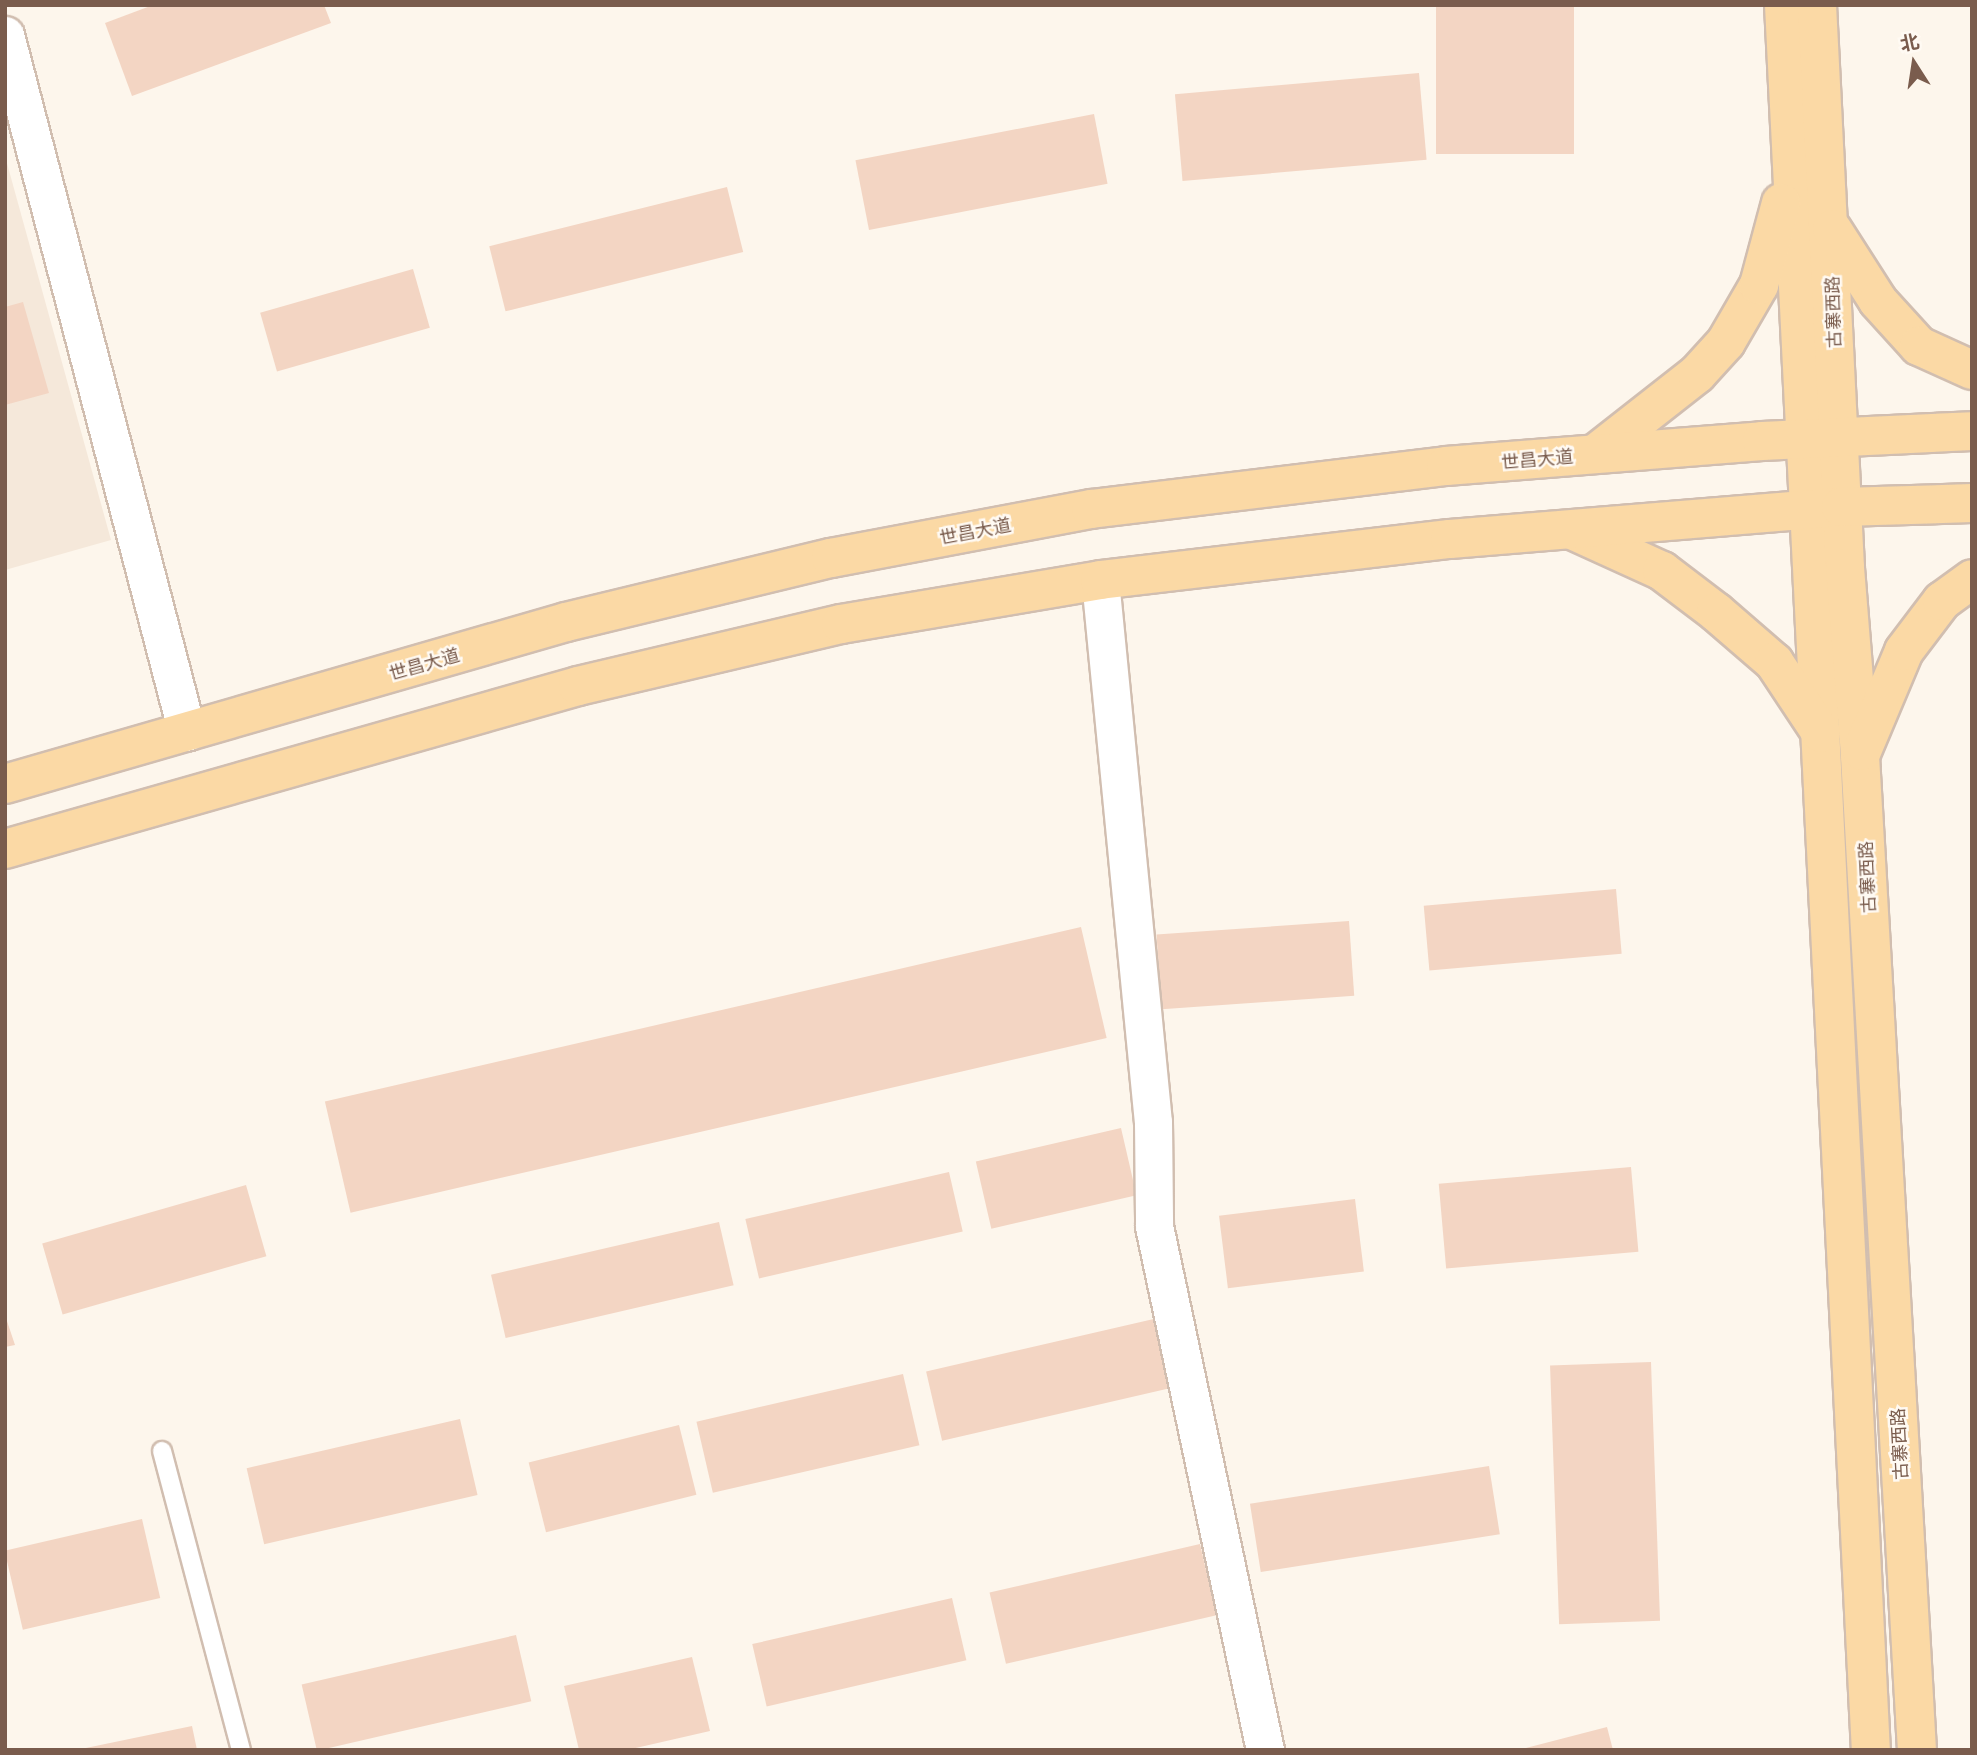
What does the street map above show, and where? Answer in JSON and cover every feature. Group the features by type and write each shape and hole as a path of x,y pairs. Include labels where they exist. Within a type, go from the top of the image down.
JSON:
{"main road":[{"name":"古寨西路","path":"1784,5 1790,171 1821,437 1825,508 1821,733 1871,1750"},
{"name":"古寨西路","path":"1816,5 1831,226 1821,437"},
{"path":"1595,454 1697,374 1726,342 1759,285 1790,171"},
{"path":"1831,226 1878,302 1919,346 1972,370"},
{"name":"世昌大道","path":"5,784 566,622 831,558 1091,509 1446,466 1821,437 1972,431"},
{"path":"5,849 578,686 841,624 1100,580 1570,529 1825,508 1972,503"},
{"name":"古寨西路","path":"1825,508 1860,756 1917,1750"},
{"path":"1570,529 1662,571 1716,612 1774,662 1821,733"},
{"path":"1860,756 1904,651 1942,601 1972,579"}],"street":[{"path":"5,35 187,732"},
{"path":"1100,580 1153,1122 1154,1226 1265,1750"}],"lane":[{"path":"162,1451 241,1750"}],"shaded area":[{"path":"5,156 111,540 5,570"}],"building":[{"path":"153,5 324,5 331,23 132,96 105,23"},
{"path":"1436,5 1574,5 1574,154 1436,154"},
{"path":"1419,73 1427,160 1183,181 1175,94"},
{"path":"1094,114 1108,184 869,230 855,160"},
{"path":"727,187 743,252 505,311 489,246"},
{"path":"413,269 430,328 277,371 260,313"},
{"path":"23,302 49,393 5,405 5,307"},
{"path":"1616,889 1622,954 1429,971 1424,906"},
{"path":"1349,921 1354,996 1162,1009 1156,934"},
{"path":"1081,927 1107,1038 351,1213 325,1102"},
{"path":"1121,1128 1137,1195 991,1229 976,1162"},
{"path":"1631,1167 1638,1252 1446,1268 1439,1184"},
{"path":"949,1172 963,1231 759,1278 745,1219"},
{"path":"246,1185 266,1256 63,1315 42,1243"},
{"path":"1355,1199 1364,1271 1228,1288 1219,1216"},
{"path":"719,1222 734,1285 506,1338 491,1275"},
{"path":"5,1315 15,1345 5,1347"},
{"path":"1158,1318 1174,1387 942,1441 926,1372"},
{"path":"1651,1362 1660,1621 1559,1624 1550,1366"},
{"path":"903,1374 919,1445 713,1493 696,1422"},
{"path":"460,1419 478,1495 264,1544 247,1468"},
{"path":"679,1425 696,1495 546,1532 529,1462"},
{"path":"1489,1466 1500,1534 1261,1572 1250,1504"},
{"path":"142,1519 160,1598 23,1630 5,1551"},
{"path":"1200,1544 1216,1615 1006,1664 990,1593"},
{"path":"952,1598 966,1660 767,1706 752,1644"},
{"path":"516,1635 531,1701 317,1750 302,1684"},
{"path":"692,1657 710,1731 627,1750 579,1750 564,1686"},
{"path":"192,1726 197,1750 81,1750 81,1749"},
{"path":"1607,1727 1613,1750 1522,1750 1522,1749"}]}
